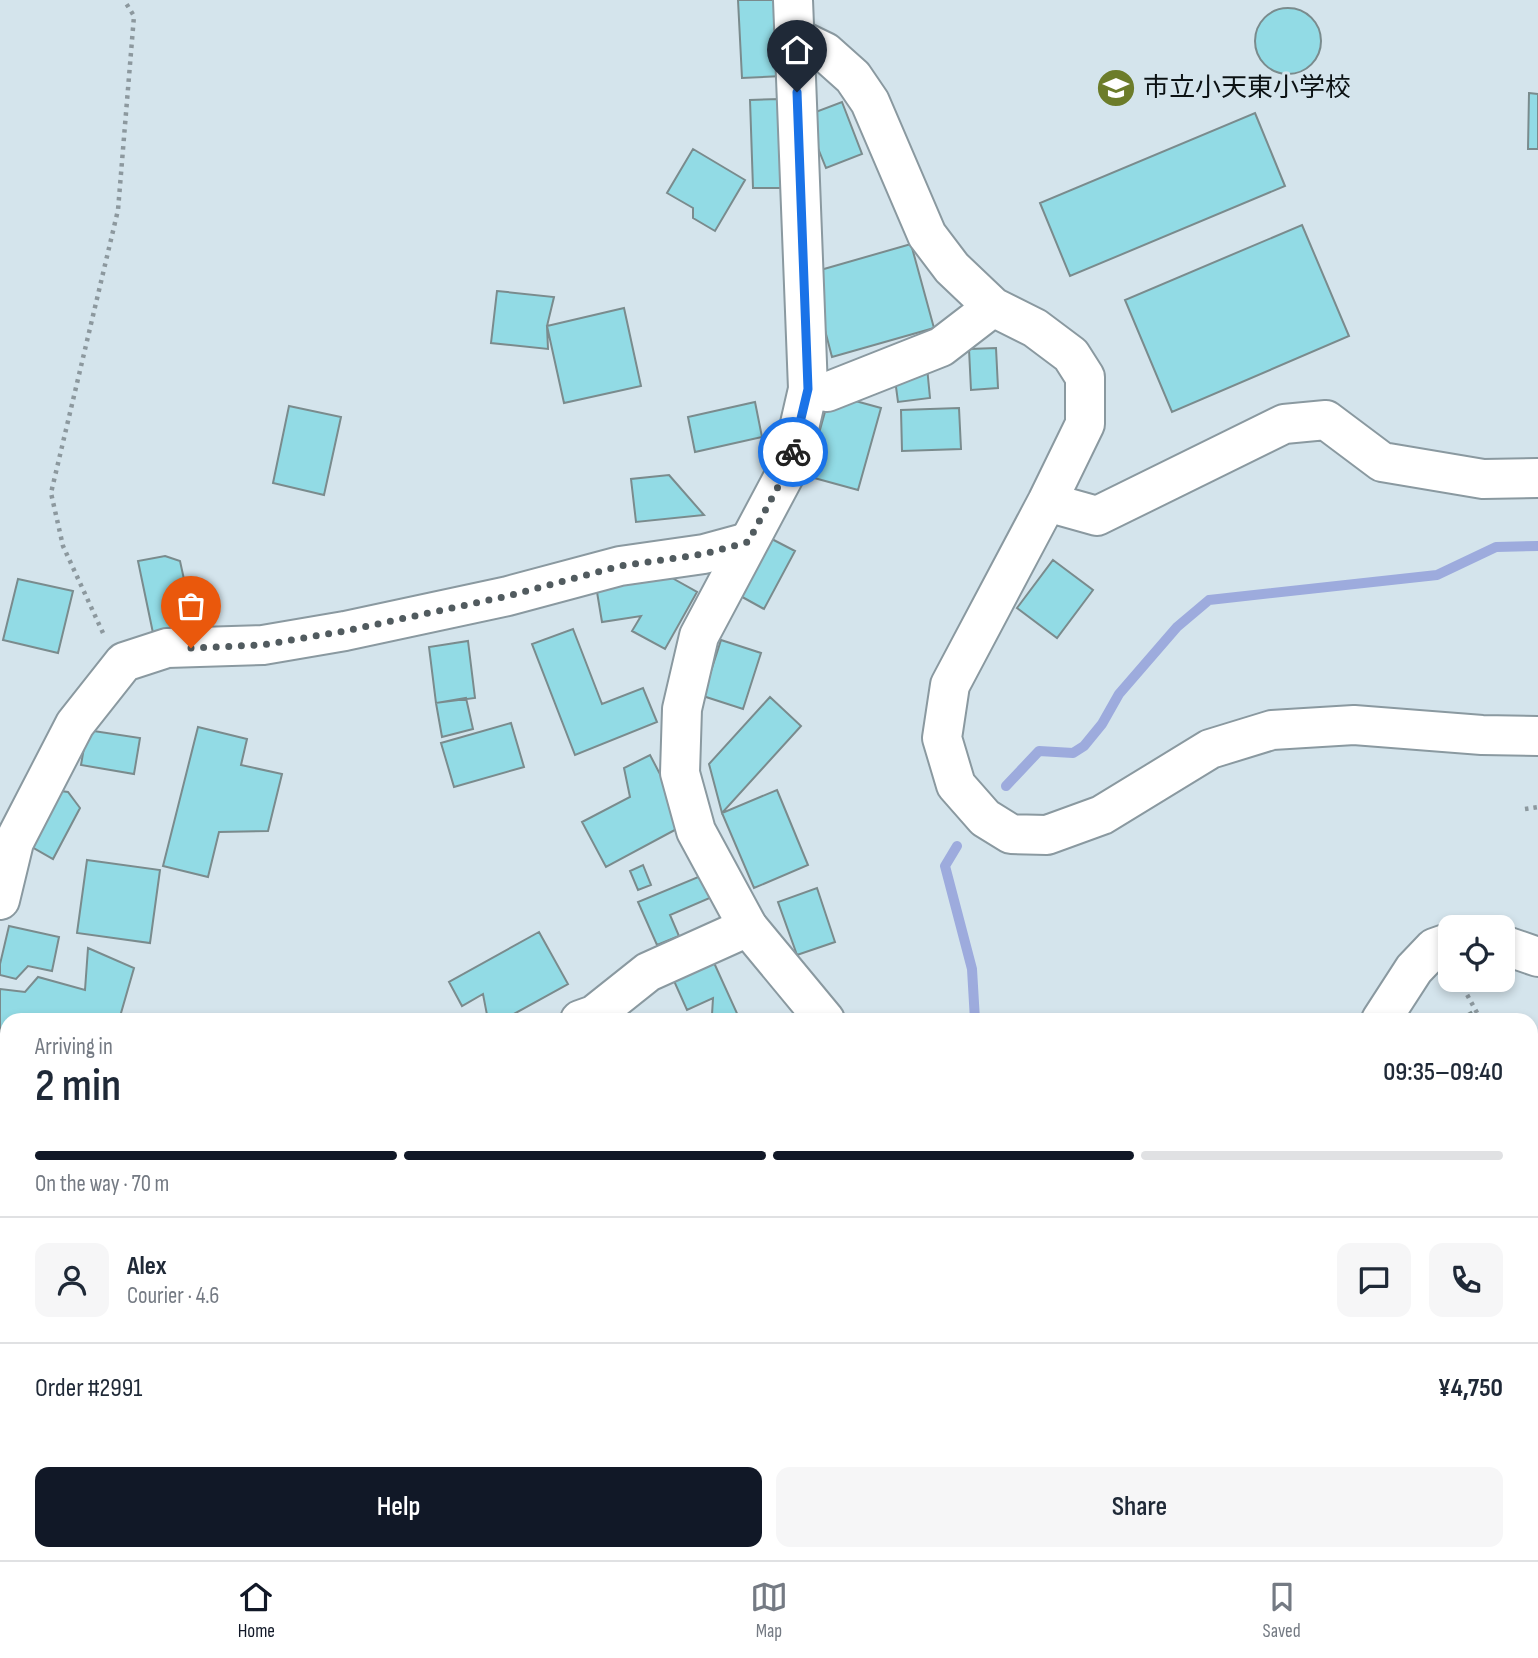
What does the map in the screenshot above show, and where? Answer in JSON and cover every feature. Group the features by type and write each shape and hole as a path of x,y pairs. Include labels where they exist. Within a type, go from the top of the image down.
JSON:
{"street":[{"path":"793,0 808,389 791,463 699,636 682,709 680,773 696,831 748,927 819,1013"},
{"path":"796,38 825,52 853,77 870,102 927,234 952,268 993,307 1035,328 1072,355 1085,377 1085,424 950,685 942,738 956,785 985,818 1011,834 1048,835 1102,815 1210,748 1272,730 1354,725 1538,737"},
{"path":"808,389 827,392 941,347 993,307"},
{"path":"1047,502 1097,516 1284,424 1326,420 1382,462 1483,479 1538,478"},
{"path":"0,900 14,842 75,724 124,662 167,648 262,645 345,631 508,596 620,566 704,554 748,542"},
{"path":"598,1013 648,972 748,927"},
{"path":"1386,1013 1414,969 1438,946"},
{"path":"1515,949 1538,957"}],"path":[{"path":"124,0 134,16 118,209 51,493 63,546 110,647 124,662"},
{"path":"1525,809 1538,807"},
{"path":"1466,992 1477,1013"}],"building":[{"path":"738,0 778,0 782,76 742,78"},
{"path":"1294,8 1312,17 1319,28 1319,54 1312,65 1301,72 1282,74 1264,65 1257,54 1255,35 1264,17 1275,10"},
{"path":"1529,93 1538,94 1538,149 1528,149"},
{"path":"780,99 782,188 753,188 750,100"},
{"path":"842,102 862,154 826,168 805,116"},
{"path":"1255,113 1285,186 1070,276 1040,203"},
{"path":"693,149 745,180 715,231 693,218 693,208 667,193"},
{"path":"1302,225 1349,336 1172,412 1125,300"},
{"path":"911,244 934,328 832,357 810,273"},
{"path":"497,291 554,297 547,326 548,349 491,343"},
{"path":"624,308 641,386 564,403 547,326"},
{"path":"996,348 998,388 971,390 969,349"},
{"path":"927,367 930,398 898,402 894,372"},
{"path":"830,394 881,408 858,490 807,476"},
{"path":"755,402 762,437 695,452 688,417"},
{"path":"289,406 341,417 324,495 273,483"},
{"path":"959,408 961,449 902,451 901,410"},
{"path":"669,475 704,515 636,522 631,479"},
{"path":"766,536 795,551 764,609 735,593"},
{"path":"165,556 180,561 194,625 153,633 138,561"},
{"path":"1053,560 1093,590 1057,638 1017,608"},
{"path":"665,574 697,592 665,649 632,631 641,616 602,622 596,586"},
{"path":"18,579 73,591 58,653 3,640"},
{"path":"573,629 602,704 643,688 657,722 575,755 532,644"},
{"path":"721,640 761,653 743,709 703,696"},
{"path":"468,641 475,698 436,703 429,647"},
{"path":"770,697 801,726 722,813 709,764"},
{"path":"466,698 473,729 442,737 436,703"},
{"path":"511,723 524,767 454,787 441,743"},
{"path":"198,727 247,739 241,765 282,774 268,831 219,832 208,877 163,866"},
{"path":"87,730 140,738 134,774 81,765"},
{"path":"650,755 686,824 606,867 582,822 630,797 624,768"},
{"path":"53,790 68,792 80,808 53,859 25,843"},
{"path":"777,790 808,865 754,888 722,813"},
{"path":"87,860 160,870 150,943 77,933"},
{"path":"643,865 651,885 638,890 630,871"},
{"path":"703,875 712,897 670,915 679,936 657,945 638,902"},
{"path":"817,888 835,942 797,955 778,902"},
{"path":"9,926 59,937 52,971 28,966 16,979 0,975"},
{"path":"539,932 568,984 516,1013 487,1013 483,994 462,1006 449,982"},
{"path":"88,948 134,968 121,1013 0,1013 0,989 25,992 38,977 85,990"},
{"path":"710,954 737,1013 712,1013 713,998 687,1010 670,972"}],"waterway":[{"path":"1006,786 1039,751 1073,753 1084,746 1102,724 1119,694 1177,627 1209,600 1437,575 1496,547 1538,546"},
{"path":"957,846 945,866 972,969 975,1013"}],"way so far":[{"path":"191,648 262,645 345,631 508,596 620,566 704,554 748,542 791,463 793,452"}],"place":[{"name":"市立小天東小学校","path":"1116,88"}],"route":[{"path":"793,452 808,389 797,92"}]}
